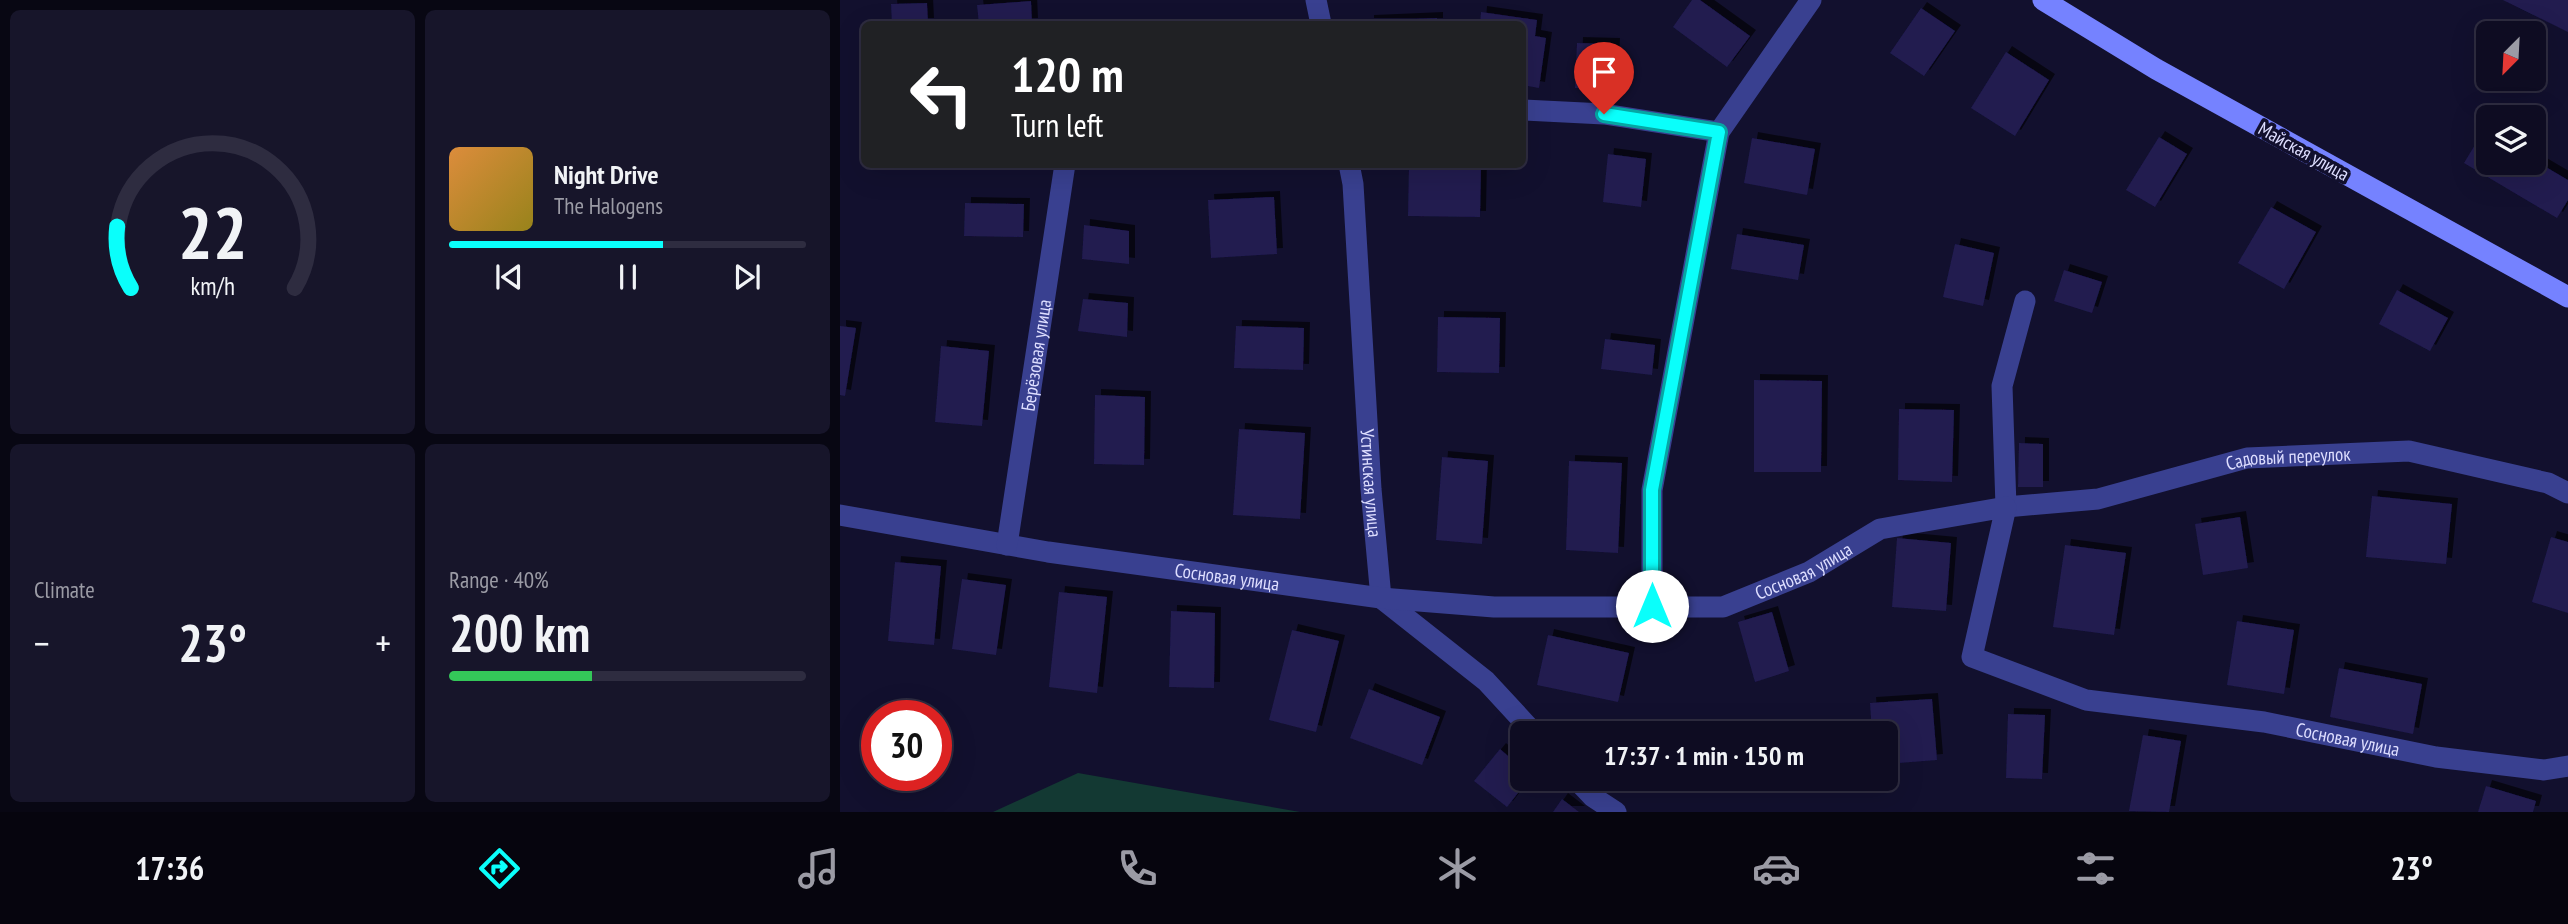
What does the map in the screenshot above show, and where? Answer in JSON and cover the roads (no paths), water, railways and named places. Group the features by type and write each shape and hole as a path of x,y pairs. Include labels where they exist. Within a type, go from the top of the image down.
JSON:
{"street":[{"path":"1316,0 1320,21"},
{"path":"1652,606 1652,490 1719,132 1811,0"},
{"name":"Майская улица","path":"2043,0 2156,69 2568,297"},
{"path":"1526,110 1604,114 1719,132"},
{"name":"Берёзовая улица","path":"1007,545 1064,168"},
{"name":"Устинская улица","path":"1350,168 1381,598"},
{"path":"2006,507 2002,386 2025,301"},
{"name":"Садовый переулок","path":"2006,507 2098,499 2247,458 2409,451 2548,483 2568,493"},
{"name":"Сосновая улица","path":"840,515 1007,545 1381,598 1494,607 1723,607 1809,572 1880,529 2006,507 1972,657 2086,700 2264,722 2436,757 2544,770 2568,766"},
{"path":"1381,598 1486,681 1523,721"},
{"path":"1587,791 1616,812"}]}
